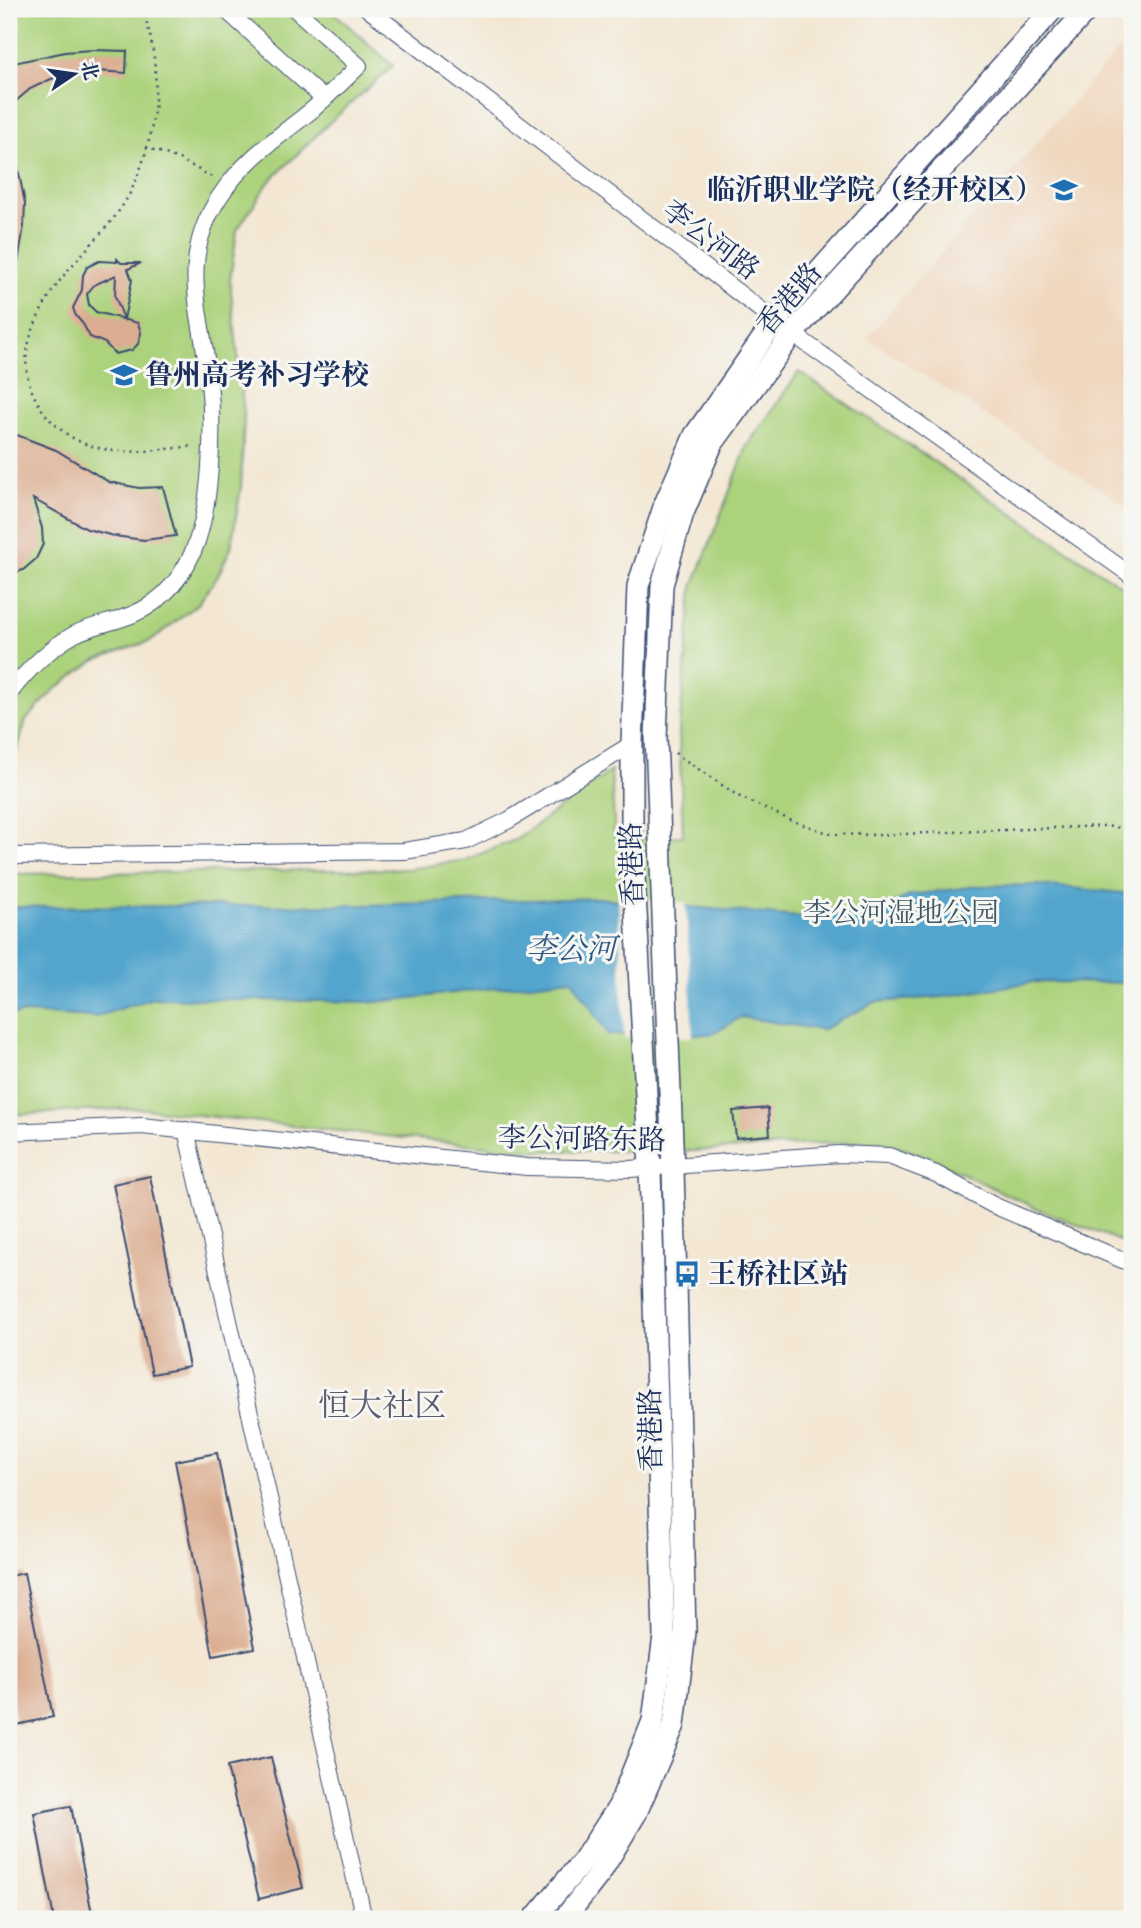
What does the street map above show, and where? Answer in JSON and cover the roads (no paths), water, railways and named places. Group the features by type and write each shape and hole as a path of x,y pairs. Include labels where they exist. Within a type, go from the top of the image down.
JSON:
{"main road":[{"name":"香港路","path":"534,1919 583,1861 619,1806 653,1721 664,1636 650,1168 632,839 632,744 638,586 665,504 695,435 775,321 1053,9"},
{"name":"香港路","path":"564,1919 600,1873 636,1813 674,1725 685,1632 673,1168 656,738 662,585 683,513 712,444 793,333 1088,9"}],"street":[{"path":"225,9 324,99"},
{"path":"9,694 25,673 49,651 75,634 148,608 167,592 181,575 193,551 201,525 211,444 209,380 194,290 197,253 204,226 227,187 255,155 324,99 359,66 295,9"},
{"name":"李公河路","path":"368,9 775,321 1132,576"},
{"path":"9,856 404,851 466,841 509,820 632,744"},
{"name":"李公河路东路","path":"9,1132 142,1126 527,1167 673,1168 839,1154 888,1156 936,1174 993,1205 1132,1264"},
{"path":"186,1130 364,1919"}],"water":[{"name":"李公河","path":"1039,885 1132,894 1132,983 1033,982 942,997 875,1002 822,1030 741,1017 713,1034 609,1035 572,979 377,1002 153,998 95,1017 24,1013 9,1016 9,907 363,905 598,898 797,917 873,913 911,895 977,886"}],"place":[{"name":"临沂职业学院（经开校区）","path":"1064,190"},
{"name":"鲁州高考补习学校","path":"124,375"},
{"name":"王桥社区站","path":"687,1274"}],"district":[{"name":"恒大社区","path":"382,1405"}],"park label":[{"name":"李公河湿地公园","path":"901,913"}]}
